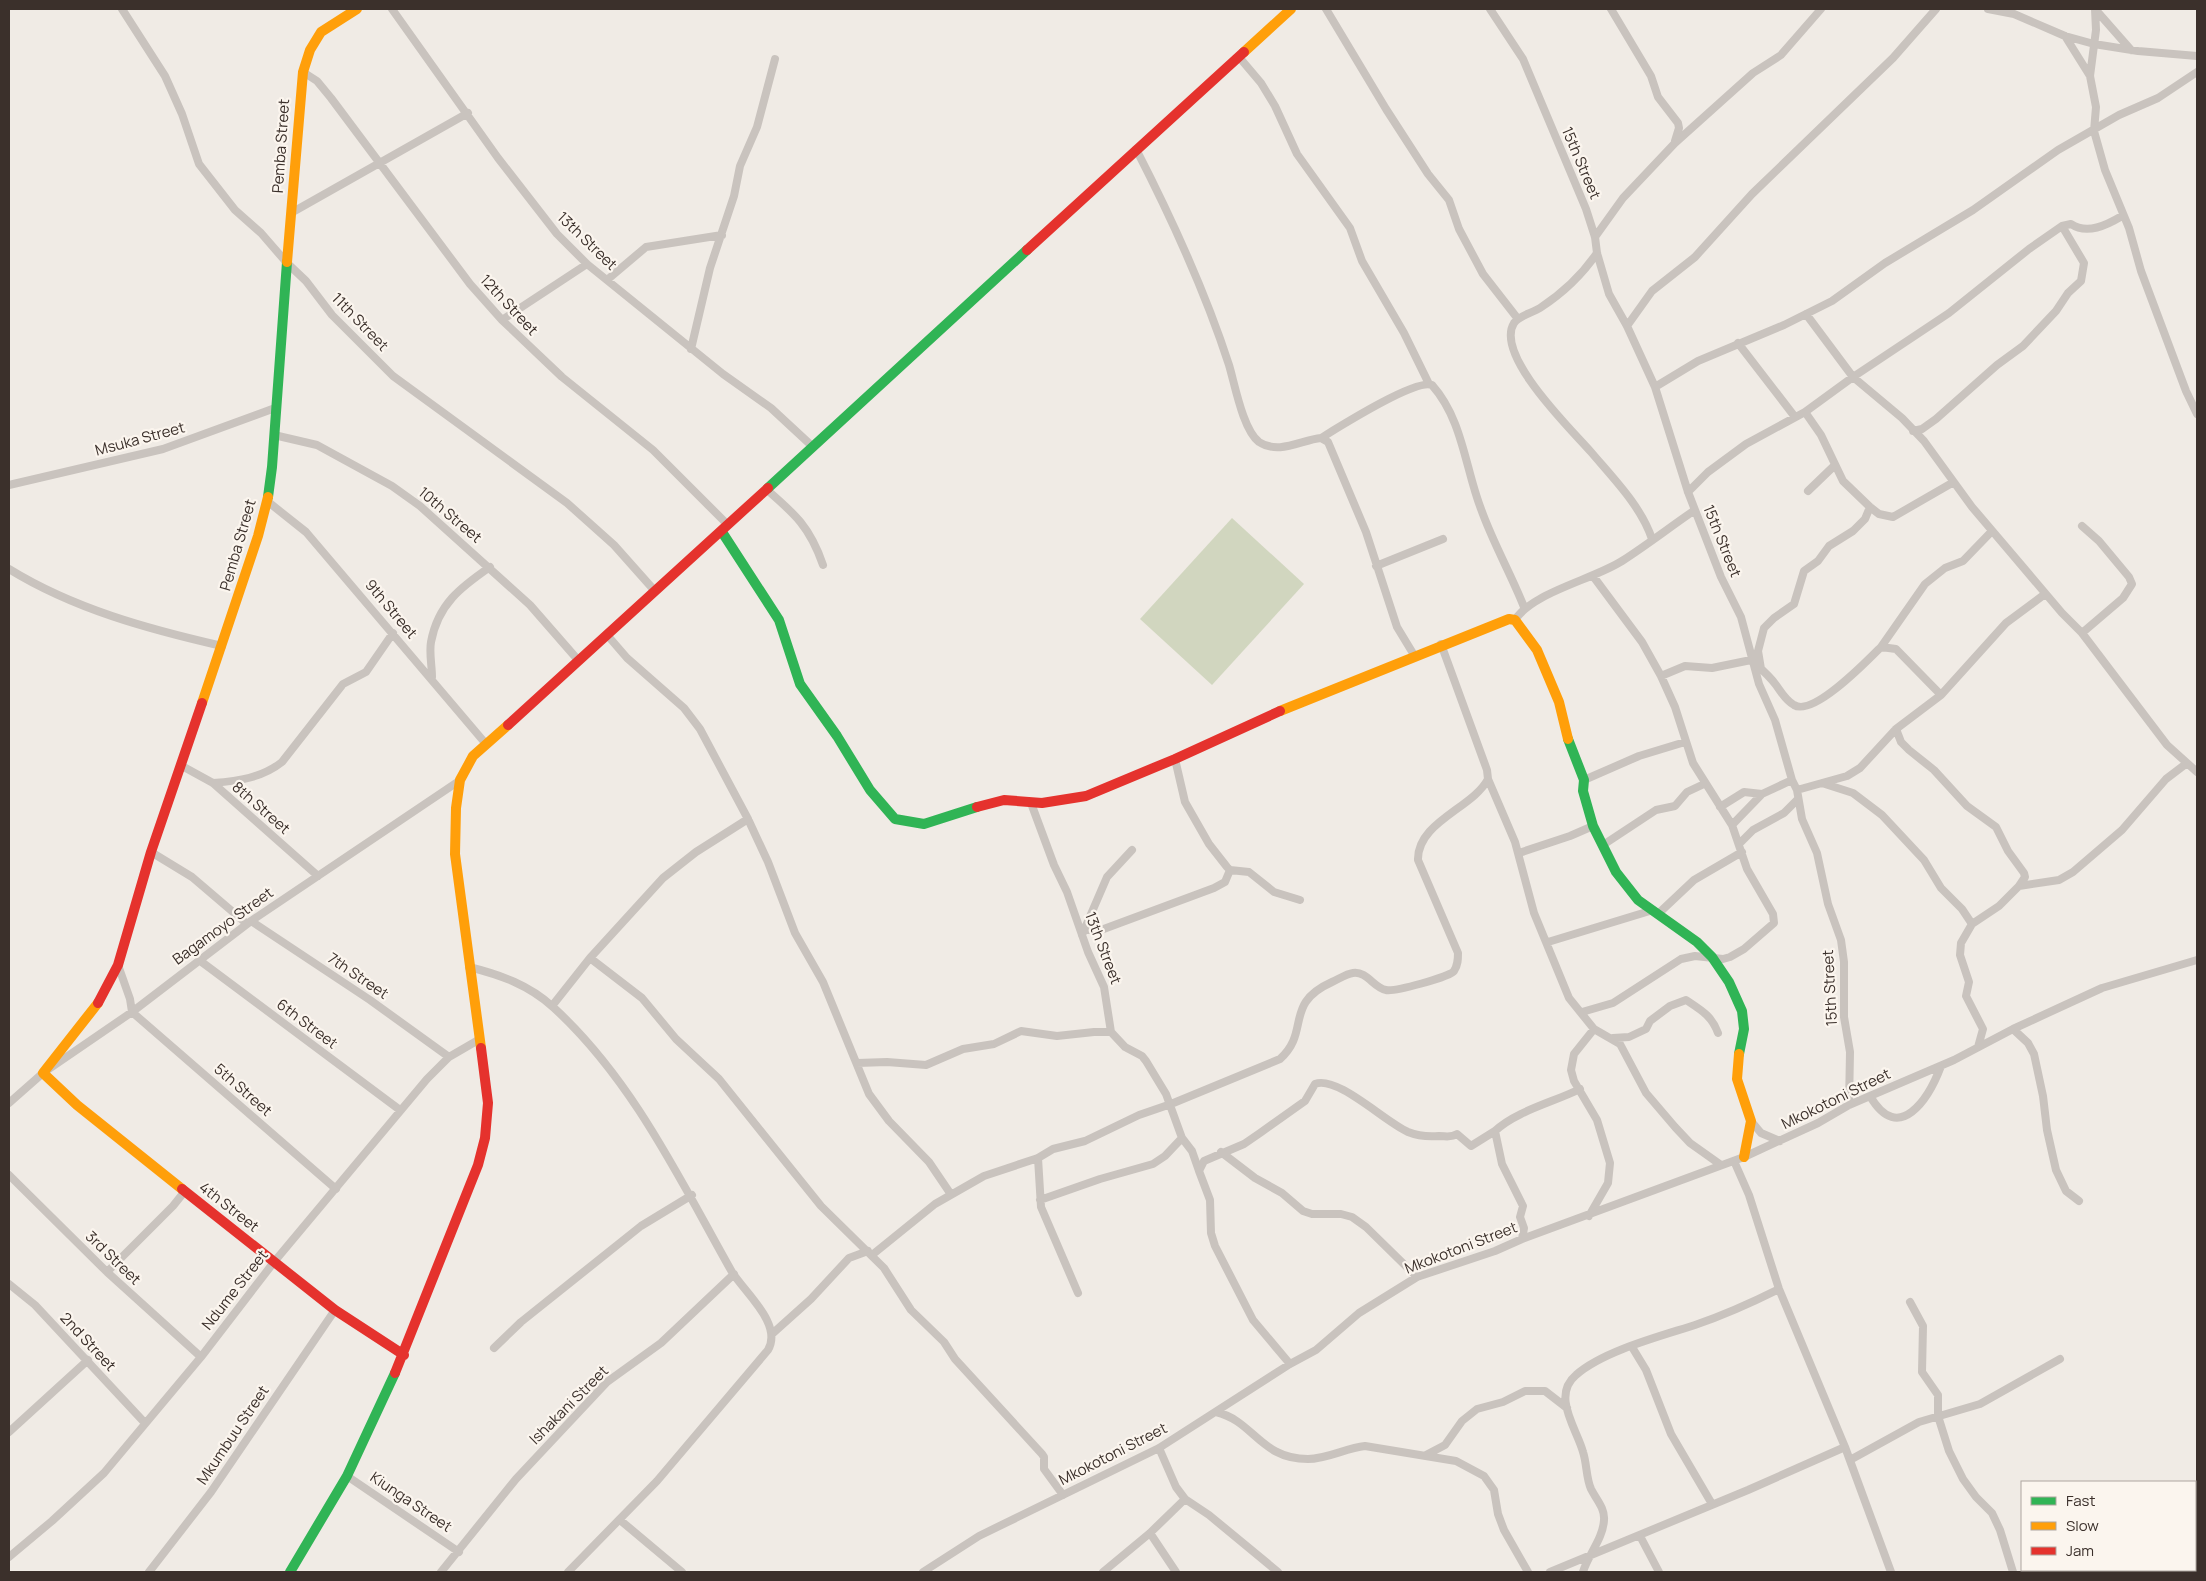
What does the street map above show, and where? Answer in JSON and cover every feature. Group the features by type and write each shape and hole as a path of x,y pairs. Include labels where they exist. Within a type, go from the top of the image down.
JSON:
{"main road":[{"name":"Pemba Street","path":"43,1073 98,1002 118,965 151,852 222,646 267,501 303,72 309,50 318,34 333,23 350,16 357,9"},
{"path":"290,1572 347,1476 404,1355 478,1165 486,1138 488,1103 455,854 456,808 460,780 473,756 578,660 608,636 654,590 725,529 812,446 1291,9"},
{"path":"725,529 779,620 800,684 837,736 870,790 895,819 904,822 924,824 991,802 1004,800 1031,803 1062,801 1086,796 1175,759 1260,718 1498,622 1509,619 1515,620 1537,650 1559,702 1564,727 1584,780 1583,791 1592,826 1625,886 1638,900 1697,942 1712,957 1729,982 1742,1011 1744,1029 1736,1070 1737,1079 1751,1121 1739,1159"},
{"name":"4th Street","path":"43,1073 77,1105 334,1310 404,1355"}],"street":[{"name":"11th Street","path":"122,9 168,84 182,114 199,164 234,210 261,233 287,263 306,281 332,315 393,376 567,503 614,545 654,590"},
{"name":"13th Street","path":"392,9 533,204 557,234 587,264 691,348 771,408 812,446"},
{"path":"1326,9 1386,109 1428,174 1449,200 1459,230 1483,274 1518,319"},
{"name":"15th Street","path":"1490,9 1523,59 1586,209 1595,236 1597,252 1609,294 1627,326 1655,387 1694,510 1721,577 1741,617 1751,660 1762,693 1776,720 1792,780 1798,794 1802,819 1817,852 1828,904 1841,940 1844,962 1844,1017 1850,1052 1849,1105"},
{"path":"1611,9 1651,76 1658,97 1678,123 1679,128 1675,143"},
{"path":"1595,236 1623,198 1675,143 1753,73 1781,55 1821,9"},
{"path":"1627,326 1652,291 1695,257 1752,194 1881,70 1936,9"},
{"path":"1988,9 2014,14 2065,36 2094,44 2131,50 2197,56"},
{"path":"2095,9 2097,22 2090,76 2096,107 2094,131 2105,170 2114,188 2122,216 2129,228 2141,271 2197,414"},
{"path":"2095,9 2131,50"},
{"path":"2065,36 2090,76"},
{"path":"1240,57 1275,106 1297,154 1350,228 1362,261 1404,333 1429,384 1435,388 1456,424 1481,510 1510,572 1524,608"},
{"path":"691,348 710,268 734,196 740,166 757,127 775,59"},
{"name":"12th Street","path":"303,72 310,75 324,90 470,284 502,320 562,377 653,450 725,529"},
{"path":"1655,387 1698,361 1832,301 1885,263 1942,230 2058,150 2119,115 2158,98 2197,72"},
{"path":"291,213 468,113"},
{"path":"1136,149 1163,201 1194,273 1252,433 1259,441 1271,447 1288,446 1321,438 1388,400 1429,384"},
{"path":"1688,492 1708,472 1746,444 1805,412 1853,377 1949,313 2029,249 2062,226 2070,224 2080,230 2086,230 2109,224 2122,216"},
{"path":"1913,431 1922,429 1936,420 1997,365 2023,346 2056,311 2068,293 2081,281 2084,263 2062,226"},
{"path":"607,280 646,247 722,235"},
{"path":"1597,252 1588,267 1570,285 1538,310 1518,319 1511,334 1513,346 1521,365 1559,419 1590,451 1631,501 1643,519 1652,539"},
{"path":"502,320 587,264"},
{"path":"1806,314 1853,377 1902,418 1934,454 1952,483 2045,594 2082,632 2167,745 2197,772"},
{"path":"1738,343 1795,417"},
{"name":"Msuka Street","path":"9,485 162,449 275,408"},
{"path":"1805,412 1821,435 1843,481 1879,514 1893,517 1952,483"},
{"name":"10th Street","path":"274,435 317,445 392,486 420,506 530,605 578,660"},
{"path":"1321,438 1328,442 1333,450 1338,469 1366,532 1397,627 1414,655"},
{"path":"1808,491 1835,464"},
{"path":"766,490 792,510 818,550 823,565"},
{"name":"9th Street","path":"267,501 306,532 432,677 486,744"},
{"path":"1761,669 1758,651 1764,628 1774,618 1794,604 1804,571 1818,561 1829,546 1853,531 1865,519 1870,507"},
{"path":"1515,620 1524,608 1536,600 1593,576 1622,561 1694,510"},
{"path":"2082,526 2099,541 2129,577 2132,584 2123,598 2082,632"},
{"path":"1661,676 1685,666 1712,668 1751,660 1792,705 1798,707 1807,706 1827,695 1881,647 1925,584 1945,568 1963,561 1992,531"},
{"path":"1376,566 1443,539"},
{"path":"432,677 431,644 434,630 445,608 464,584 490,567"},
{"path":"9,569 38,586 99,612 142,626 222,646"},
{"path":"1582,1012 1613,1003 1680,959 1695,956 1723,959 1744,950 1774,923 1773,914 1747,869 1740,843 1732,824 1704,784 1693,763 1675,707 1661,676 1642,642 1593,576"},
{"path":"1740,843 1754,830 1784,813 1798,794 1847,776 1860,768 1896,729 1941,695 2006,623 2045,594"},
{"path":"213,784 256,776 271,771 282,762 343,684 366,672 393,633"},
{"path":"608,636 627,658 684,708 700,728 748,818 768,862 795,933 823,982 869,1094 880,1111 929,1162 950,1193"},
{"path":"1441,644 1487,770 1488,779 1518,853 1534,913 1548,942 1569,998 1582,1012 1594,1030 1613,1038 1624,1049 1646,1093 1674,1127 1690,1143 1721,1164"},
{"path":"1881,647 1896,649 1941,695"},
{"path":"1896,729 1901,742 1909,750 1934,770 1967,806 1996,827 2008,851 2024,873 2025,877 2019,886 1998,906 1972,924 1961,943 1960,955 1969,982 1966,996 1983,1029 1978,1047"},
{"path":"1584,780 1639,756 1685,742"},
{"path":"1175,759 1185,802 1209,844 1230,870 1249,872 1274,892 1300,900"},
{"path":"2019,886 2059,880 2073,872 2122,830 2166,779 2187,762"},
{"name":"8th Street","path":"182,766 213,784 318,876"},
{"path":"772,1334 811,1299 849,1258 870,1253 950,1193 992,1172 1038,1158 1053,1149 1085,1141 1139,1115 1171,1104 1280,1059 1292,1045 1304,1004 1310,994 1324,985 1348,975 1360,973 1378,987 1392,990 1444,978 1454,971 1459,961 1458,953 1418,860 1418,854 1426,838 1442,819 1475,795 1488,779"},
{"name":"Bagamoyo Street","path":"9,1103 43,1073 132,1012 249,923 460,780"},
{"path":"1732,824 1762,794 1792,780"},
{"path":"1603,845 1656,810 1675,806 1687,792 1704,784"},
{"path":"1825,784 1853,793 1887,820 1924,860 1941,888 1962,909 1972,924"},
{"path":"1720,807 1744,792 1762,794"},
{"name":"13th Street","path":"1031,803 1104,987 1111,1032"},
{"path":"552,1006 590,958 663,878 696,852 748,818"},
{"path":"1518,853 1570,836 1592,826"},
{"path":"1082,933 1106,877 1132,850"},
{"name":"7th Street","path":"151,852 192,877 249,923 370,1000 449,1057"},
{"path":"1548,942 1656,912 1694,880 1742,852"},
{"path":"1082,933 1101,930 1205,892 1225,882 1230,870"},
{"path":"590,958 642,998 676,1039 719,1079 822,1206 884,1268 916,1316 944,1342 955,1359 1042,1454 1044,1457 1044,1469 1063,1495"},
{"name":"6th Street","path":"198,960 400,1110"},
{"name":"Mkokotoni Street","path":"923,1572 980,1536 1159,1448 1290,1364 1316,1350 1359,1313 1417,1276 1495,1251 1522,1239 1589,1216 1721,1164 1739,1159 1780,1141 1849,1105 1941,1066 2012,1029 2102,988 2197,960"},
{"path":"118,965 132,1012"},
{"path":"469,967 498,974 525,986 552,1006 586,1039 616,1077 692,1195 734,1274 758,1308 772,1334 768,1350 657,1481 568,1572"},
{"path":"1613,1038 1629,1036 1646,1030 1650,1021 1670,1006 1686,1000 1708,1014 1714,1022 1718,1033"},
{"name":"5th Street","path":"132,1012 336,1189"},
{"path":"2012,1029 2028,1043 2034,1054 2056,1170 2066,1191 2079,1201"},
{"path":"1589,1216 1608,1183 1610,1163 1597,1120 1571,1070 1571,1060 1594,1030"},
{"path":"857,1063 887,1062 926,1065 963,1049 994,1044 1021,1031 1057,1036 1111,1032 1125,1047 1142,1056 1171,1104 1182,1138 1192,1151 1210,1200 1211,1233 1215,1246 1253,1320 1290,1364"},
{"name":"Ndume Street","path":"9,1557 52,1521 104,1473 144,1422 201,1357 274,1262 400,1110 449,1057 480,1039"},
{"path":"1870,1096 1881,1112 1889,1117 1895,1119 1911,1113 1932,1088 1941,1066"},
{"path":"1199,1171 1204,1162 1221,1152 1244,1144 1305,1101 1315,1084 1323,1082 1331,1084 1357,1099 1391,1123 1418,1135 1451,1137 1457,1134 1471,1146 1530,1110 1580,1089"},
{"path":"1751,1121 1761,1134 1780,1141"},
{"path":"1495,1131 1502,1164 1524,1206 1520,1217 1524,1228 1522,1239"},
{"path":"1040,1200 1100,1179 1153,1164 1165,1156 1182,1138"},
{"path":"1221,1152 1255,1178 1282,1193 1303,1211 1312,1214 1341,1214 1352,1217 1366,1227 1417,1276"},
{"path":"1038,1158 1040,1200 1043,1213 1078,1293"},
{"path":"1739,1159 1779,1290 1845,1447 1891,1572"},
{"name":"3rd Street","path":"10,1180 107,1272 201,1357"},
{"path":"107,1272 173,1206 185,1191"},
{"path":"494,1348 521,1322 642,1226 692,1195"},
{"name":"Ishakani Street","path":"441,1572 516,1479 607,1382 661,1343 734,1274"},
{"name":"2nd Street","path":"9,1284 35,1305 144,1422"},
{"path":"1583,1572 1587,1558 1602,1531 1604,1511 1590,1487 1584,1453 1567,1408 1566,1392 1570,1381 1576,1374 1598,1361 1632,1347 1738,1310 1779,1290"},
{"path":"1910,1302 1923,1326 1922,1372 1938,1395 1938,1416 1955,1464 1973,1493 1992,1513 1997,1522 2013,1572"},
{"name":"Mkumbuu Street","path":"149,1572 210,1492 334,1310"},
{"path":"1632,1347 1646,1370 1671,1434 1712,1504"},
{"path":"1850,1460 1919,1422 1980,1404 2060,1359"},
{"path":"9,1432 88,1360"},
{"path":"1425,1456 1445,1445 1462,1421 1477,1409 1503,1402 1524,1391 1545,1391 1567,1408"},
{"path":"1216,1412 1229,1416 1262,1444 1287,1457 1310,1459 1350,1447 1365,1446 1464,1464 1490,1482 1504,1530 1528,1572"},
{"path":"1550,1572 1640,1536 1845,1447"},
{"path":"1159,1448 1176,1487 1185,1498 1209,1515 1278,1572"},
{"name":"Kiunga Street","path":"347,1476 459,1552"},
{"path":"1103,1572 1150,1533 1185,1498"},
{"path":"620,1520 682,1572"},
{"path":"1150,1533 1176,1572"},
{"path":"1640,1536 1659,1572"}],"green space":[{"path":"1232,518 1304,584 1212,685 1140,619"}],"traffic: fast":[{"path":"768,488 1027,250"},
{"path":"268,497 272,467 287,262"},
{"path":"722,532 779,620 800,684 837,736 870,790 895,819 924,824 977,807"},
{"path":"1568,739 1584,780 1583,791 1593,826 1616,872 1638,900 1697,942 1712,957 1729,982 1742,1011 1744,1029 1739,1054"},
{"path":"290,1572 347,1476 395,1373"}],"traffic: slow":[{"path":"287,262 303,72 310,50 321,32 357,9"},
{"path":"1244,52 1291,9"},
{"path":"202,703 258,536 268,497"},
{"path":"1280,711 1509,619 1515,620 1537,650 1559,702 1568,739"},
{"path":"481,1048 455,854 456,808 460,780 473,756 508,725"},
{"path":"98,1003 43,1073 77,1105 182,1189"},
{"path":"1739,1054 1737,1079 1751,1121 1744,1157"}],"traffic: jam":[{"path":"1027,250 1244,52"},
{"path":"508,725 768,488"},
{"path":"98,1003 118,965 151,852 202,703"},
{"path":"977,807 1004,800 1042,803 1086,796 1175,759 1280,711"},
{"path":"395,1373 478,1165 485,1138 488,1103 481,1048"},
{"path":"182,1189 335,1310 404,1355"}]}
